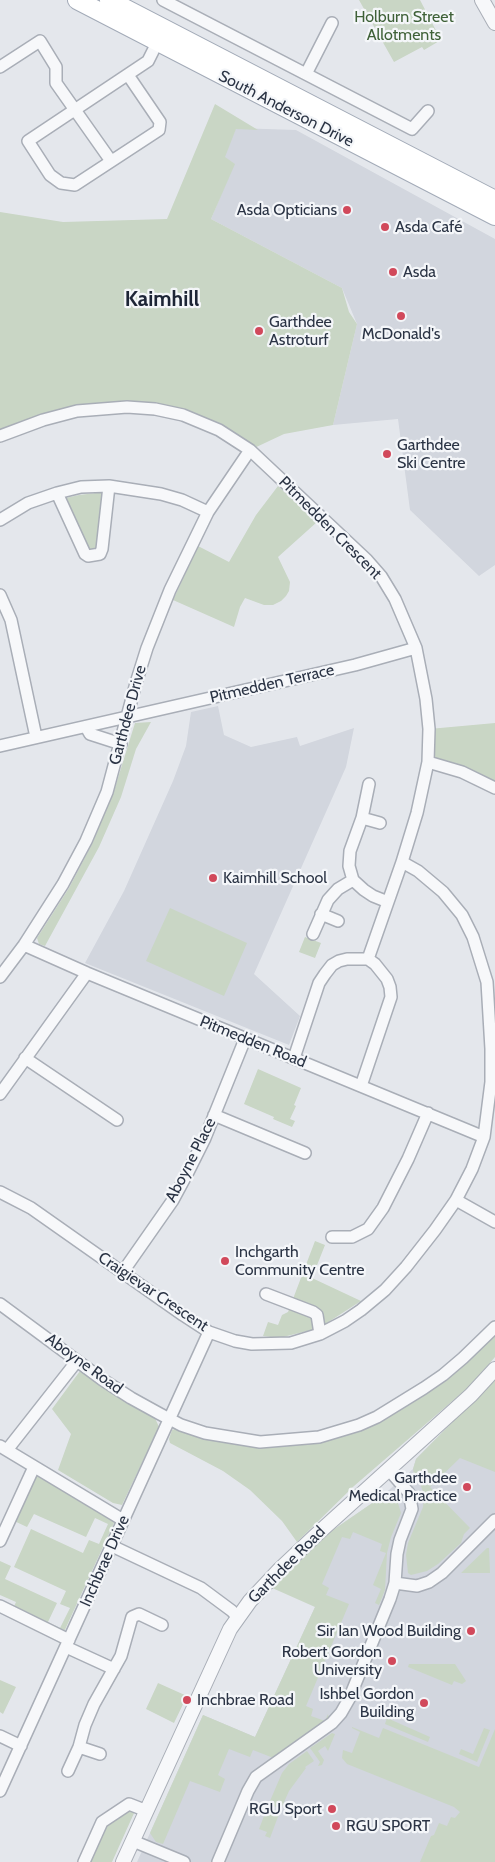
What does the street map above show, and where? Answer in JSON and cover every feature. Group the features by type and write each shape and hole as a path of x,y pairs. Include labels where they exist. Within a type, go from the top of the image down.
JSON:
{"main road":[{"name":"South Anderson Drive","path":"77,0 495,216"},
{"name":"South Anderson Drive","path":"109,0 495,200"}],"street":[{"path":"163,0 412,129 428,110"},
{"path":"482,0 495,23"},
{"path":"306,74 332,23"},
{"path":"0,67 40,41 56,67 56,83 111,161"},
{"path":"128,75 160,125 157,132 75,186 61,183 50,175 28,141 148,61 158,42"},
{"name":"Pitmedden Crescent","path":"0,436 44,420 77,411 127,407 154,409 183,415 219,430 250,450 367,560 381,576 395,599 416,648 426,699 429,729 428,762 417,813 368,959"},
{"name":"Garthdee Drive","path":"0,977 24,945 63,884 86,841 107,792 127,716 148,648 170,590 208,512 250,450"},
{"path":"57,493 85,554 88,556 100,554 102,549 108,486"},
{"path":"0,520 28,503 81,487 108,486 161,494 182,500 208,512"},
{"path":"0,595 11,620 36,737"},
{"name":"Pitmedden Terrace","path":"0,746 355,665 416,648"},
{"path":"86,726 90,734 121,744"},
{"path":"428,762 462,772 495,788"},
{"path":"369,784 362,818 350,851 349,866 353,880 373,896 388,902"},
{"path":"362,818 380,823"},
{"name":"Craigievar Crescent","path":"0,1192 31,1208 122,1273 210,1332 235,1341 252,1344 291,1344 320,1334 345,1321 385,1290 430,1237 456,1200 472,1169 484,1137 491,1082 487,982 473,937 453,902 433,882 402,862"},
{"path":"313,934 328,900 338,889 353,880"},
{"path":"322,914 338,921"},
{"name":"Pitmedden Road","path":"24,945 245,1039 484,1137"},
{"path":"294,1058 319,984 325,974 332,965 339,961 368,959 375,964 387,979 391,997 361,1086"},
{"path":"0,1094 87,973"},
{"name":"Aboyne Place","path":"122,1273 173,1200 187,1174 214,1115 245,1039"},
{"path":"25,1058 117,1120"},
{"path":"332,1238 352,1236 368,1229 383,1208 408,1159 428,1113"},
{"path":"214,1115 304,1154"},
{"path":"456,1200 495,1222"},
{"path":"266,1294 313,1312 317,1315 320,1334"},
{"name":"Aboyne Road","path":"0,1304 131,1398 171,1420 205,1433 260,1442 319,1436 377,1417 424,1388 463,1358 495,1327"},
{"name":"Inchbrae Drive","path":"0,1791 210,1332"},
{"path":"77,1360 3,1448 123,1520"},
{"name":"Garthdee Road","path":"123,1862 230,1629 250,1601 280,1569 471,1395 495,1369"},
{"path":"0,1541 34,1467"},
{"path":"218,1862 256,1777 328,1726 341,1713 348,1699 395,1583 397,1554 412,1509 409,1493 388,1470"},
{"path":"395,1583 417,1586 429,1582 442,1573 495,1520"},
{"path":"112,1546 201,1588 232,1611 238,1618"},
{"path":"0,1606 114,1669"},
{"path":"68,1771 79,1748 85,1725 94,1704 121,1656 132,1617 139,1614 162,1625"},
{"path":"0,1736 21,1746"},
{"path":"79,1748 100,1754"},
{"path":"84,1862 102,1822 129,1804 147,1811"},
{"path":"132,1841 184,1862"}],"shaded area":[{"path":"236,128 296,130 495,239 495,565 479,576 410,510 398,419 333,425 357,324 342,288 211,219 234,164 224,157"},
{"name":"Kaimhill School","path":"218,706 224,735 251,747 297,737 300,746 354,728 346,767 254,974 300,1016 289,1045 85,963 124,891 173,781 186,746 191,712"},
{"name":"Robert Gordon University","path":"495,1379 495,1862 137,1862 203,1715 255,1737 315,1607 298,1561 333,1530 381,1497 413,1469 416,1459"}],"green space":[{"name":"Holburn Street Allotments","path":"359,0 420,0 441,40 424,50 422,47 394,62"},
{"path":"215,104 258,130 236,129 225,157 235,164 211,219 342,288 349,312 357,324 333,425 284,434 250,450 242,444 155,409 77,411 0,436 0,212 63,222 167,219"},
{"path":"278,486 317,522 278,557 290,582 289,591 286,596 273,605 264,605 245,598 234,627 173,600 198,546 229,562 256,515"},
{"path":"104,493 97,551 88,551 65,500 66,498 79,495"},
{"path":"151,722 136,749 121,797 99,847 45,946 39,944 37,938 69,888 92,844 113,794 135,723"},
{"path":"495,723 495,788 428,762 429,729"},
{"path":"170,908 247,943 224,996 146,961"},
{"path":"305,937 321,943 315,958 299,952"},
{"path":"258,1069 301,1088 290,1119 295,1121 292,1127 244,1104"},
{"path":"315,1241 325,1245 312,1278 361,1301 319,1328 279,1338 263,1336 268,1322 278,1325 282,1315 288,1312"},
{"path":"495,1333 495,1357 471,1385 354,1486 297,1542 282,1521 250,1490 223,1471 170,1443 169,1439 172,1430 178,1428 233,1443 268,1446 298,1444 358,1429"},
{"path":"80,1371 155,1418 159,1427 122,1505 113,1503 58,1470 71,1434 52,1409"},
{"path":"495,1379 495,1472 460,1458 430,1487 470,1528 464,1534 461,1543 438,1564 427,1571 411,1575 408,1573 406,1555 408,1543 423,1507 424,1495 421,1486 414,1476 413,1469 416,1459"},
{"path":"38,1474 112,1519 114,1523 63,1634 12,1611 16,1602 0,1595 0,1561 11,1566 5,1579 57,1603 48,1622 60,1628 70,1608 60,1604 66,1591 14,1567 31,1529 83,1553 89,1540 99,1544 108,1524 95,1518 86,1537 34,1514 27,1527 12,1520 33,1476"},
{"path":"388,1496 398,1503 401,1513 391,1537 387,1553 385,1590 379,1605 375,1603 381,1589 373,1585 386,1553 380,1551 382,1544 353,1532 350,1539 342,1537 322,1584 329,1588 326,1595 349,1604 306,1706 313,1709 311,1716 325,1721 328,1714 329,1719 276,1759 253,1750 250,1757 229,1749 218,1775 225,1779 220,1792 190,1781 163,1844 156,1842 150,1833 203,1715 255,1737 315,1607 270,1587 333,1530 381,1497"},
{"path":"489,1548 490,1573 461,1573"},
{"path":"409,1664 455,1664 466,1681 462,1684 454,1681 452,1685 408,1667"},
{"path":"0,1680 16,1687 3,1714 0,1712"},
{"path":"158,1683 187,1696 174,1723 146,1709"},
{"path":"387,1718 430,1737 428,1742 385,1724"},
{"path":"352,1727 379,1738 383,1728 479,1767 495,1729 495,1862 420,1862 439,1823 447,1826 451,1817 455,1818 460,1812 454,1807 347,1764 342,1758 343,1750 352,1753 360,1732"},
{"path":"484,1728 490,1730 477,1762 459,1754 461,1749 473,1754"},
{"path":"332,1733 335,1734 328,1751 325,1746 318,1751 324,1760 322,1765 318,1766 320,1762 310,1748"},
{"path":"307,1751 314,1761 305,1767 289,1791 281,1809 271,1805 270,1801 282,1773 289,1764"},
{"path":"128,1809 135,1811 112,1862 88,1862 106,1823"},
{"path":"269,1810 279,1814 270,1838 265,1836 267,1832 259,1829 266,1811"}],"place":[{"name":"Asda Opticians","path":"347,210"},
{"name":"Asda Café","path":"385,227"},
{"name":"Asda","path":"393,272"},
{"name":"McDonald's","path":"401,316"},
{"name":"Garthdee Astroturf","path":"259,331"},
{"name":"Garthdee Ski Centre","path":"387,454"},
{"name":"Kaimhill School","path":"213,878"},
{"name":"Inchgarth Community Centre","path":"225,1261"},
{"name":"Garthdee Medical Practice","path":"467,1487"},
{"name":"Sir Ian Wood Building","path":"471,1631"},
{"name":"Robert Gordon University","path":"392,1661"},
{"name":"Inchbrae Road","path":"187,1700"},
{"name":"Ishbel Gordon Building","path":"424,1703"},
{"name":"RGU Sport","path":"332,1809"},
{"name":"RGU SPORT","path":"336,1826"}],"district":[{"name":"Kaimhill","path":"162,300"}]}
